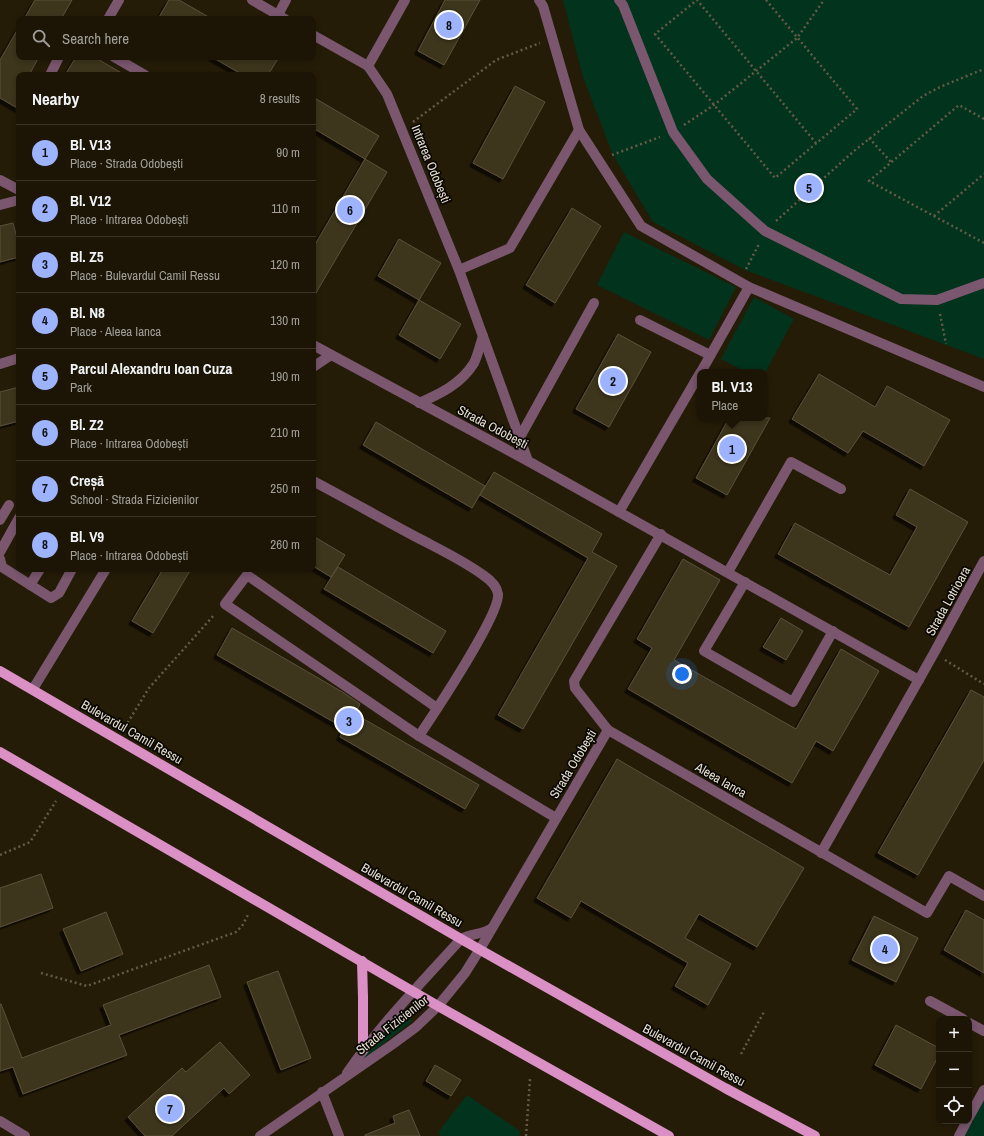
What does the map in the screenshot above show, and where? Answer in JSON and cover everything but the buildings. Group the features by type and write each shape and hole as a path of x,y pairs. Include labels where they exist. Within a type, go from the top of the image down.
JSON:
{"main road":[{"name":"Bulevardul Camil Ressu","path":"0,670 461,939 725,1088 815,1136"},
{"path":"0,752 438,1006 669,1136"},
{"path":"362,961 363,1050"}],"street":[{"path":"110,16 120,0"},
{"path":"252,0 280,16"},
{"path":"282,16 286,0"},
{"path":"368,66 405,0"},
{"path":"539,0 543,6 579,130 641,226 749,288 984,387"},
{"path":"619,0 623,5 673,132 707,179 765,231 901,299 937,300 984,283"},
{"name":"Intrarea Odobești","path":"316,37 368,66 387,94 459,270 528,460"},
{"path":"52,72 58,60"},
{"path":"119,60 140,72"},
{"path":"459,270 510,248 579,130"},
{"path":"0,180 16,188"},
{"path":"0,205 16,201"},
{"path":"702,369 749,288"},
{"path":"520,436 594,303"},
{"path":"640,320 710,355"},
{"path":"419,403 441,394 462,379 474,362 483,336"},
{"name":"Strada Odobești","path":"316,347 528,460 919,680"},
{"path":"316,365 331,355"},
{"path":"0,364 16,359"},
{"path":"619,512 697,377"},
{"path":"728,572 791,462 841,489"},
{"path":"316,483 484,575 493,583 498,594 496,606 488,624 419,736"},
{"path":"0,520 9,505"},
{"path":"0,552 16,523"},
{"name":"Strada Odobești","path":"480,949 608,730 575,688 574,681 661,534"},
{"path":"0,559 2,567 51,598 59,593 70,572"},
{"name":"Strada Lotrioara","path":"934,653 984,561"},
{"path":"30,585 38,572"},
{"path":"33,689 104,572"},
{"path":"437,708 247,575 225,604 419,736 556,818"},
{"path":"745,582 704,651 793,702 833,632"},
{"path":"821,853 934,653"},
{"name":"Aleea Ianca","path":"608,730 927,913 949,876 984,896"},
{"path":"461,939 466,936 481,934 492,928"},
{"name":"Strada Fizicienilor","path":"343,1078 392,1014 461,939"},
{"name":"Strada Fizicienilor","path":"260,1136 416,1027 438,1006 465,973 480,949"},
{"path":"930,1001 958,1016"},
{"path":"972,1024 984,1031"},
{"path":"972,1112 984,1090"},
{"path":"322,1092 339,1136"},
{"path":"0,1121 25,1136"},
{"path":"959,1136 965,1124"}],"path":[{"path":"766,0 857,109 775,178 655,34 697,0 816,143"},
{"path":"600,163 614,155 673,132 714,105 797,38 824,0"},
{"path":"403,130 496,60 552,38"},
{"path":"749,288 746,270 765,231 869,138 923,96 940,87 984,69"},
{"path":"984,119 959,105 869,180 984,243"},
{"path":"869,138 891,162"},
{"path":"934,216 984,174"},
{"path":"937,300 946,344"},
{"path":"118,739 149,688 225,604"},
{"path":"934,653 984,684"},
{"path":"0,855 30,842 64,788"},
{"path":"41,973 87,986 236,932 242,926 257,900"},
{"path":"741,1054 765,1010"},
{"path":"526,1136 530,1078"}],"green space":[{"path":"563,0 984,0 984,359 745,270 653,222 613,155 583,77"},
{"path":"624,232 736,287 709,340 597,285"},
{"path":"754,297 794,319 767,369 740,369 721,359"},
{"path":"402,1013 411,1019 411,1022 360,1062 359,1061 398,1014"},
{"path":"984,1090 984,1136 959,1136 966,1124 972,1124 972,1112"},
{"path":"467,1095 520,1131 519,1136 440,1136 439,1131"}],"place":[{"name":"Bl. V9","path":"449,25"},
{"name":"Parcul Alexandru Ioan Cuza","path":"809,188"},
{"name":"Bl. Z2","path":"350,210"},
{"name":"Bl. V12","path":"613,381"},
{"name":"Bl. V13","path":"732,449"},
{"name":"Bl. Z5","path":"349,721"},
{"name":"Bl. N8","path":"885,949"},
{"name":"Creșă","path":"170,1109"}]}
